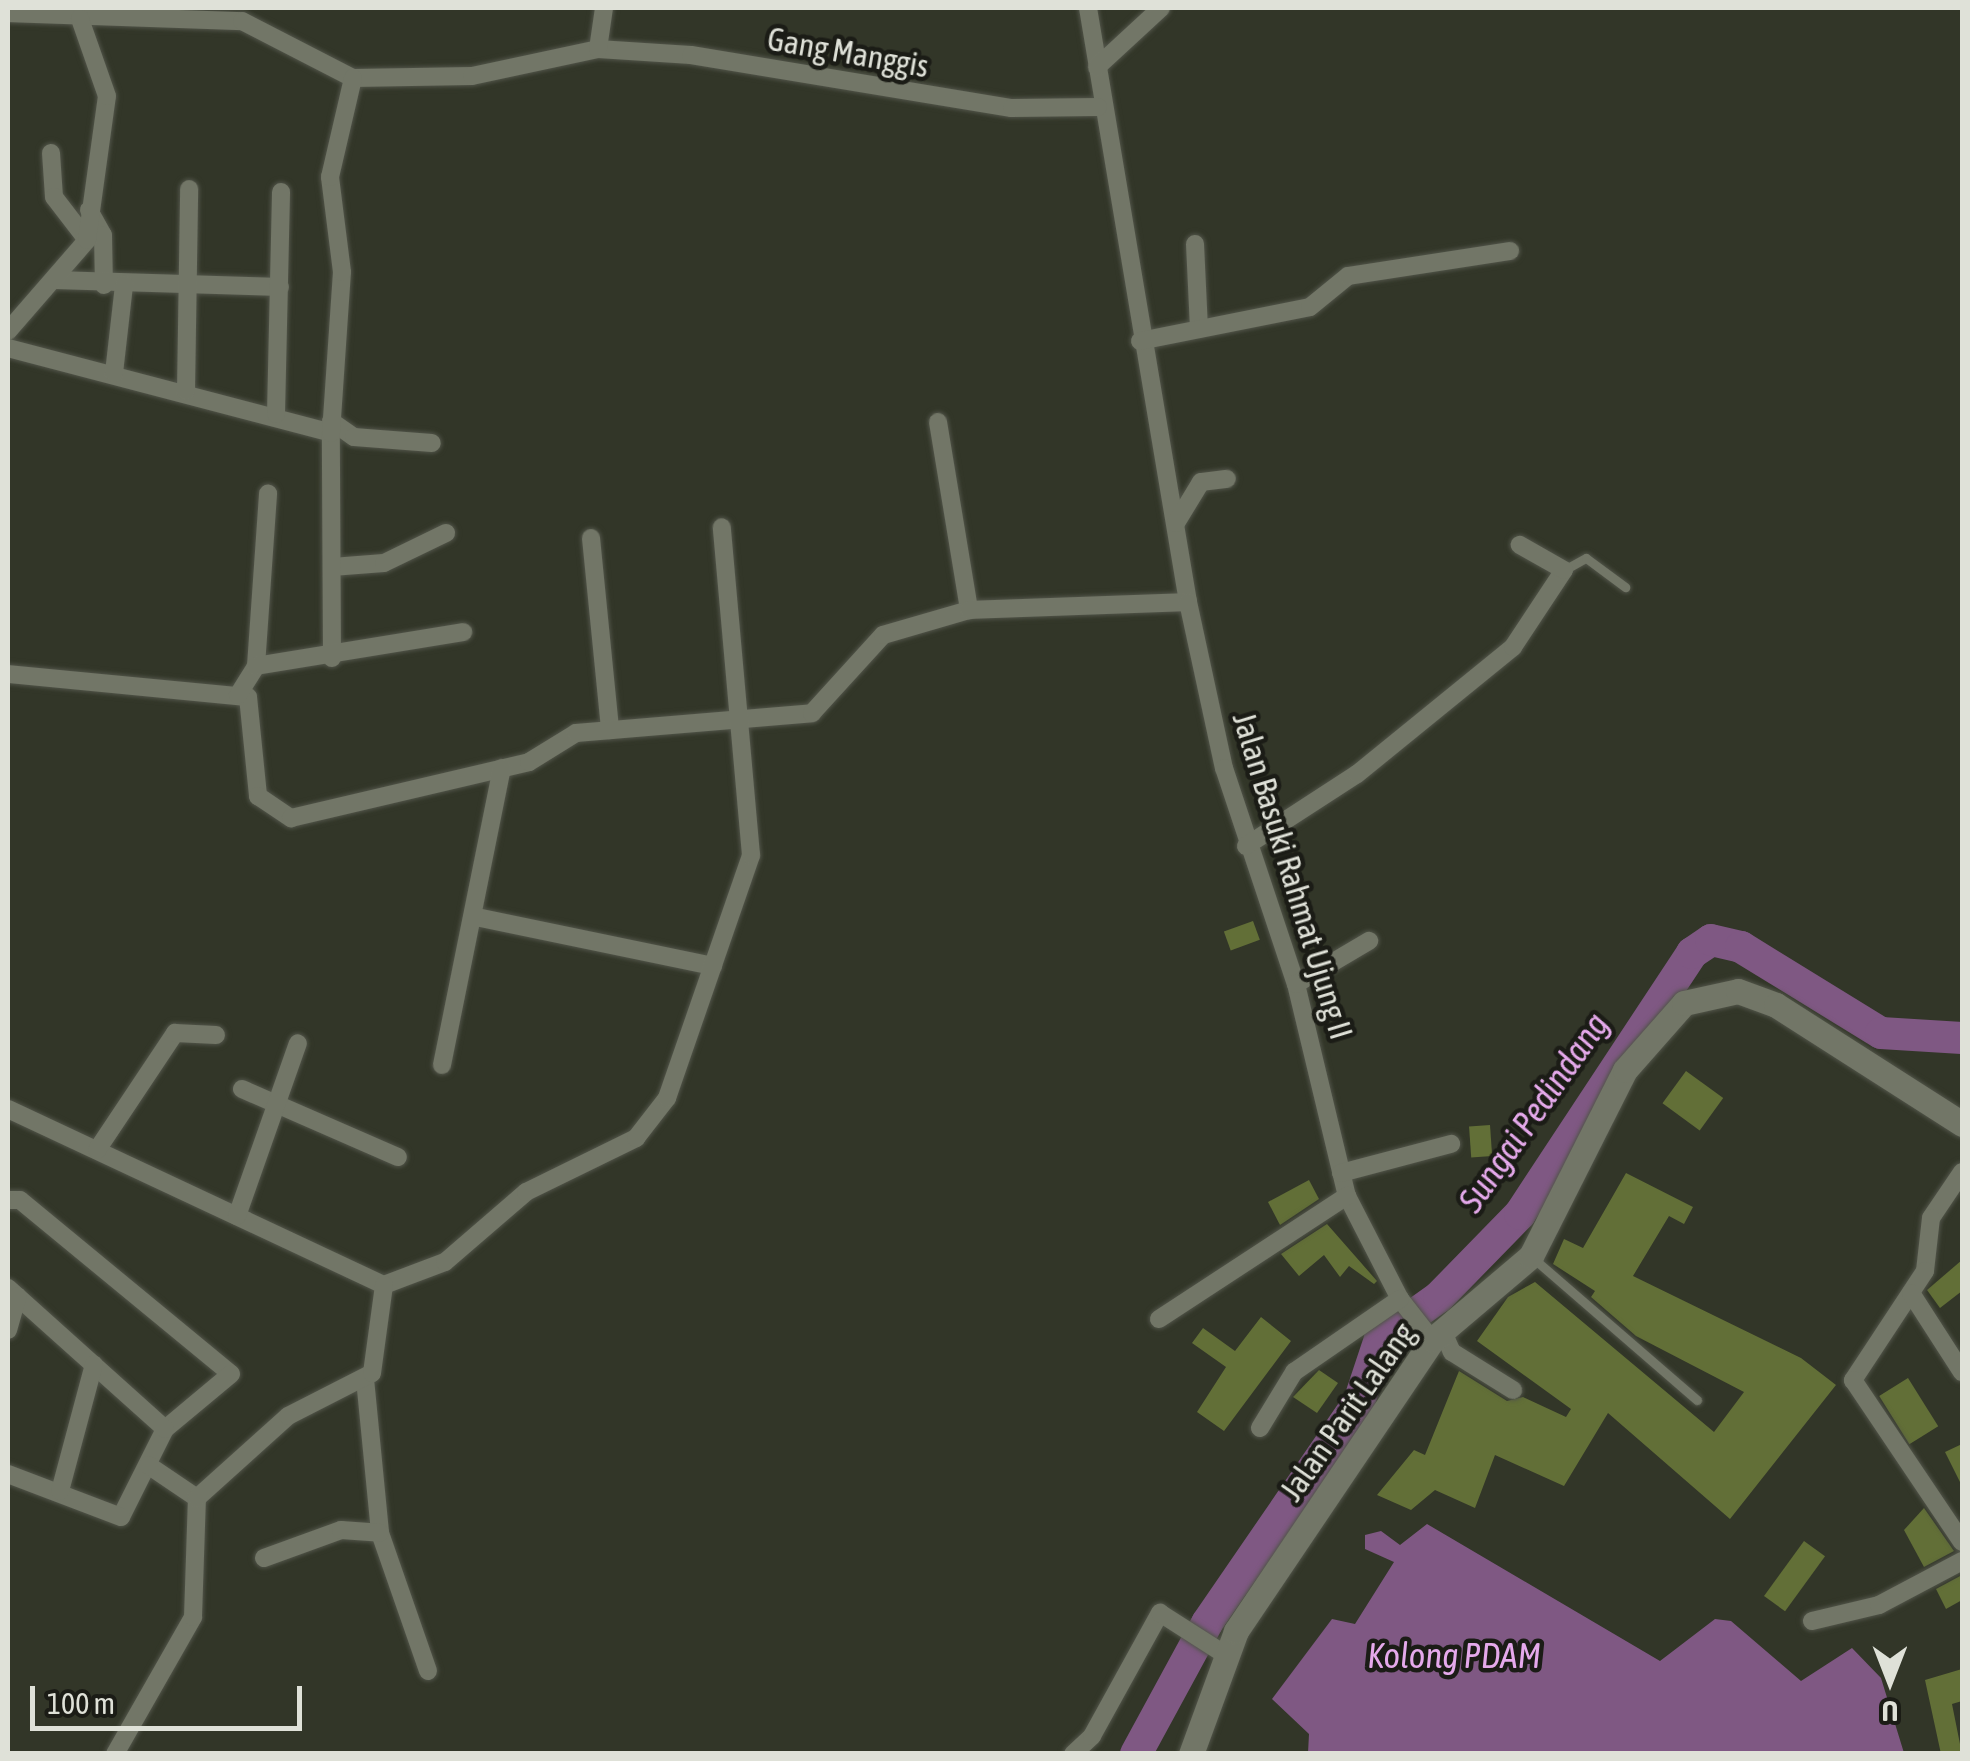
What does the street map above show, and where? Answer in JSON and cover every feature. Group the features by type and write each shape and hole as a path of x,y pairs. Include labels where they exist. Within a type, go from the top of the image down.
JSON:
{"street":[{"path":"598,49 604,8"},
{"name":"Jalan Basuki Rahmat Ujung II","path":"1088,8 1097,67 1098,107 1188,602 1246,846 1296,984 1348,1196 1401,1302 1452,1352 1514,1390"},
{"path":"1097,67 1161,8"},
{"name":"Gang Manggis","path":"8,13 242,21 352,78 472,76 598,49 691,55 1012,108 1098,107"},
{"path":"8,330 56,280 87,240 88,210 107,96 80,18"},
{"path":"332,658 331,426 342,272 330,177 352,78"},
{"path":"51,153 54,197 87,240"},
{"path":"186,391 189,189"},
{"path":"276,414 280,192"},
{"path":"88,210 103,234 104,285"},
{"path":"1195,244 1199,329"},
{"path":"1140,341 1316,305 1348,276 1510,250"},
{"path":"56,280 104,285 280,288"},
{"path":"114,373 124,285"},
{"path":"8,348 331,426 354,437 432,443"},
{"path":"938,422 970,610"},
{"path":"1176,524 1201,482 1227,479"},
{"path":"238,695 256,666 268,493"},
{"path":"8,1109 384,1285 446,1262 526,1192 647,1129 714,966 750,856 744,718 722,527"},
{"path":"332,567 384,563 446,533"},
{"path":"590,538 610,730"},
{"path":"1246,846 1477,678 1528,628 1564,570 1520,545"},
{"path":"8,674 238,695 256,704 258,796 284,816 502,768 566,736 812,713 882,636 970,610 1188,602"},
{"path":"256,666 332,658 463,632"},
{"path":"442,1064 476,917 502,768"},
{"path":"476,917 714,966"},
{"path":"1296,984 1369,941"},
{"name":"Jalan Parit Lalang","path":"1191,1754 1217,1650 1431,1331 1531,1256 1639,1048 1693,997 1738,991 1776,1005 1962,1124"},
{"path":"97,1150 174,1032 216,1035"},
{"path":"238,1216 298,1043"},
{"path":"242,1089 398,1157"},
{"path":"1341,1173 1451,1144"},
{"path":"1962,1172 1938,1200 1928,1262 1854,1380 1962,1542"},
{"path":"1159,1319 1348,1196"},
{"path":"8,1200 20,1200 227,1366 228,1384 166,1429 122,1518 60,1490 8,1474"},
{"path":"115,1754 194,1617 197,1498 288,1416 365,1379 380,1353 384,1285"},
{"path":"13,1292 166,1429"},
{"path":"8,1330 13,1292"},
{"path":"1911,1293 1962,1372"},
{"path":"1260,1428 1294,1372 1401,1302"},
{"path":"60,1490 94,1364"},
{"path":"365,1379 380,1533 428,1671"},
{"path":"148,1465 197,1498"},
{"path":"264,1558 341,1530 380,1533"},
{"path":"1812,1621 1879,1605 1962,1560"},
{"path":"1073,1754 1092,1736 1160,1613 1217,1650"}],"lane":[{"path":"1564,570 1586,558 1625,587"},
{"path":"1531,1256 1698,1400"}],"water":[{"name":"Kolong PDAM","path":"1427,1524 1660,1661 1715,1619 1731,1621 1801,1681 1852,1648 1881,1678 1904,1753 1308,1753 1309,1734 1272,1699 1332,1619 1355,1624 1394,1562 1365,1549 1365,1535 1381,1531 1400,1545"}],"building":[{"path":"1253,921 1260,940 1231,950 1224,932"},
{"path":"1686,1071 1723,1098 1700,1130 1662,1103"},
{"path":"1490,1125 1492,1156 1471,1157 1469,1126"},
{"path":"1626,1173 1693,1207 1684,1224 1669,1216 1633,1276 1801,1358 1836,1385 1730,1519 1608,1413 1564,1486 1495,1455 1475,1508 1435,1490 1411,1510 1377,1495 1414,1450 1425,1455 1459,1371 1507,1401 1523,1397 1566,1417 1571,1409 1477,1341 1508,1297 1535,1282 1714,1432 1744,1392 1636,1336 1591,1297 1595,1291 1553,1264 1564,1239 1583,1248"},
{"path":"1309,1180 1319,1199 1280,1225 1268,1202"},
{"path":"1327,1224 1377,1281 1374,1284 1349,1266 1340,1277 1324,1255 1299,1276 1281,1254"},
{"path":"1962,1260 1962,1291 1940,1308 1927,1290"},
{"path":"1261,1317 1291,1341 1224,1431 1197,1412 1226,1367 1192,1343 1203,1328 1235,1351"},
{"path":"1319,1370 1338,1383 1317,1413 1293,1397"},
{"path":"1908,1378 1938,1426 1909,1444 1879,1396"},
{"path":"1962,1444 1962,1486 1945,1452"},
{"path":"1924,1508 1954,1551 1924,1567 1904,1530"},
{"path":"1804,1541 1825,1556 1785,1611 1764,1596"},
{"path":"1962,1575 1962,1600 1946,1609 1936,1589"},
{"path":"1962,1669 1962,1701 1952,1704 1962,1754 1941,1754 1925,1680"}],"waterway":[{"name":"Sungai Pedindang","path":"1136,1754 1207,1623 1359,1402 1380,1339 1439,1297 1520,1214 1692,953 1711,940 1741,947 1881,1033 1962,1038"}]}
